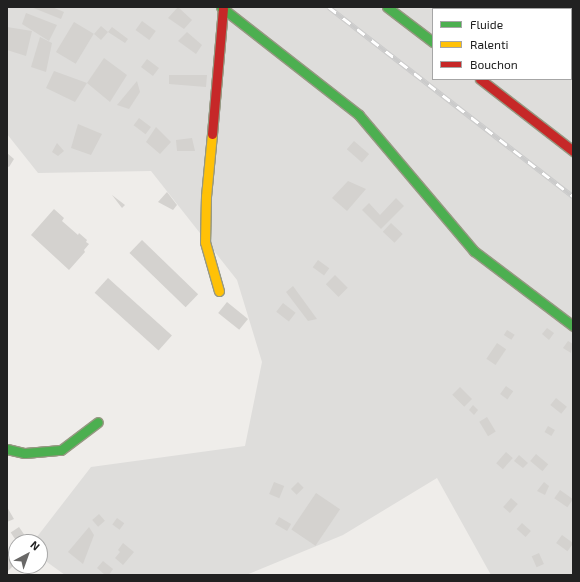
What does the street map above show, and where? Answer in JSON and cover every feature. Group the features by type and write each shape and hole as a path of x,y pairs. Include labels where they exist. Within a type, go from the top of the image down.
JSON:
{"street":[{"path":"387,7 432,41"},
{"path":"218,291 204,242 206,196 221,46 222,8"},
{"path":"222,8 360,114 414,183 474,250 573,326"},
{"path":"481,80 573,151"},
{"path":"7,449 25,453 61,450 98,422"}],"shaded area":[{"path":"7,7 573,7 573,575 491,575 437,478 343,535 246,575 65,575 48,563 48,534 39,534 91,467 245,446 262,362 237,280 151,171 38,173 7,134"}],"building":[{"path":"31,7 52,7 64,12 61,19"},
{"path":"178,7 192,20 184,29 168,18"},
{"path":"490,7 516,7 516,8"},
{"path":"539,7 561,8 538,8"},
{"path":"26,13 57,25 49,41 22,24"},
{"path":"142,21 156,31 149,40 136,30"},
{"path":"74,22 94,34 76,64 56,52"},
{"path":"101,26 108,32 101,40 94,34"},
{"path":"7,27 32,31 26,56 7,50"},
{"path":"112,27 128,39 125,43 108,32"},
{"path":"187,32 202,45 196,54 178,41"},
{"path":"40,37 52,43 46,72 31,67"},
{"path":"104,58 127,75 110,102 87,83"},
{"path":"147,59 159,68 153,76 141,67"},
{"path":"54,71 87,83 75,102 46,88"},
{"path":"169,75 207,75 206,87 169,84"},
{"path":"137,81 140,92 129,109 117,105"},
{"path":"139,118 151,127 146,134 134,125"},
{"path":"78,124 102,134 91,155 71,148"},
{"path":"156,127 171,142 160,154 146,142"},
{"path":"192,138 195,151 177,151 176,140"},
{"path":"354,141 369,154 362,162 347,149"},
{"path":"57,143 64,151 58,156 52,152"},
{"path":"7,153 14,159 9,167 7,166"},
{"path":"348,181 366,189 347,211 332,198"},
{"path":"167,192 177,205 173,210 158,202"},
{"path":"112,195 125,205 122,208"},
{"path":"396,198 404,206 381,229 362,210 369,203 380,215"},
{"path":"54,209 64,218 62,221 78,235 79,233 87,240 86,242 89,244 84,250 85,252 69,270 31,235"},
{"path":"391,223 403,234 395,243 383,232"},
{"path":"142,240 198,294 186,307 129,253"},
{"path":"318,260 329,268 324,276 313,267"},
{"path":"335,275 348,288 339,297 326,284"},
{"path":"108,278 172,336 159,350 95,293"},
{"path":"293,286 317,319 308,321 286,292"},
{"path":"227,302 248,319 239,330 218,313"},
{"path":"283,303 296,313 289,322 276,312"},
{"path":"547,328 554,333 549,340 542,334"},
{"path":"507,330 515,335 511,340 504,335"},
{"path":"568,341 573,344 571,353 563,348"},
{"path":"497,343 506,349 495,365 486,359"},
{"path":"506,386 513,391 507,399 500,394"},
{"path":"460,387 472,399 464,407 452,395"},
{"path":"556,398 567,407 561,414 550,405"},
{"path":"473,405 478,410 474,415 469,410"},
{"path":"487,417 496,432 488,436 479,422"},
{"path":"548,426 555,430 551,436 544,432"},
{"path":"506,452 513,458 503,469 496,463"},
{"path":"536,454 548,464 542,471 530,461"},
{"path":"519,455 528,463 523,468 514,461"},
{"path":"274,482 284,486 279,498 269,494"},
{"path":"298,482 304,488 297,495 291,489"},
{"path":"544,482 549,486 545,495 537,491"},
{"path":"560,490 573,499 567,507 554,498"},
{"path":"316,493 340,509 315,546 291,529"},
{"path":"511,498 518,504 510,513 503,507"},
{"path":"7,507 14,519 7,522"},
{"path":"99,514 105,521 98,527 92,520"},
{"path":"279,517 291,524 287,531 275,524"},
{"path":"117,518 124,523 120,530 112,524"},
{"path":"522,523 531,531 526,537 517,529"},
{"path":"19,527 24,534 12,534 11,533"},
{"path":"89,527 94,535 83,564 68,552"},
{"path":"562,535 573,543 567,551 556,543"},
{"path":"123,543 134,552 123,565 115,558 120,552 118,550"},
{"path":"539,553 544,564 537,567 532,556"},
{"path":"8,558 7,572 7,559"},
{"path":"103,561 113,569 109,575 105,575 97,568"}],"railway":[{"path":"329,7 573,196"}],"traffic: fast":[{"path":"221,7 359,115 474,251 573,326"},
{"path":"387,7 432,41"},
{"path":"7,449 25,453 61,450 98,422"}],"traffic: slow":[{"path":"212,134 206,196 205,242 219,291"}],"traffic: jam":[{"path":"212,134 223,8"},
{"path":"481,80 573,151"}]}
